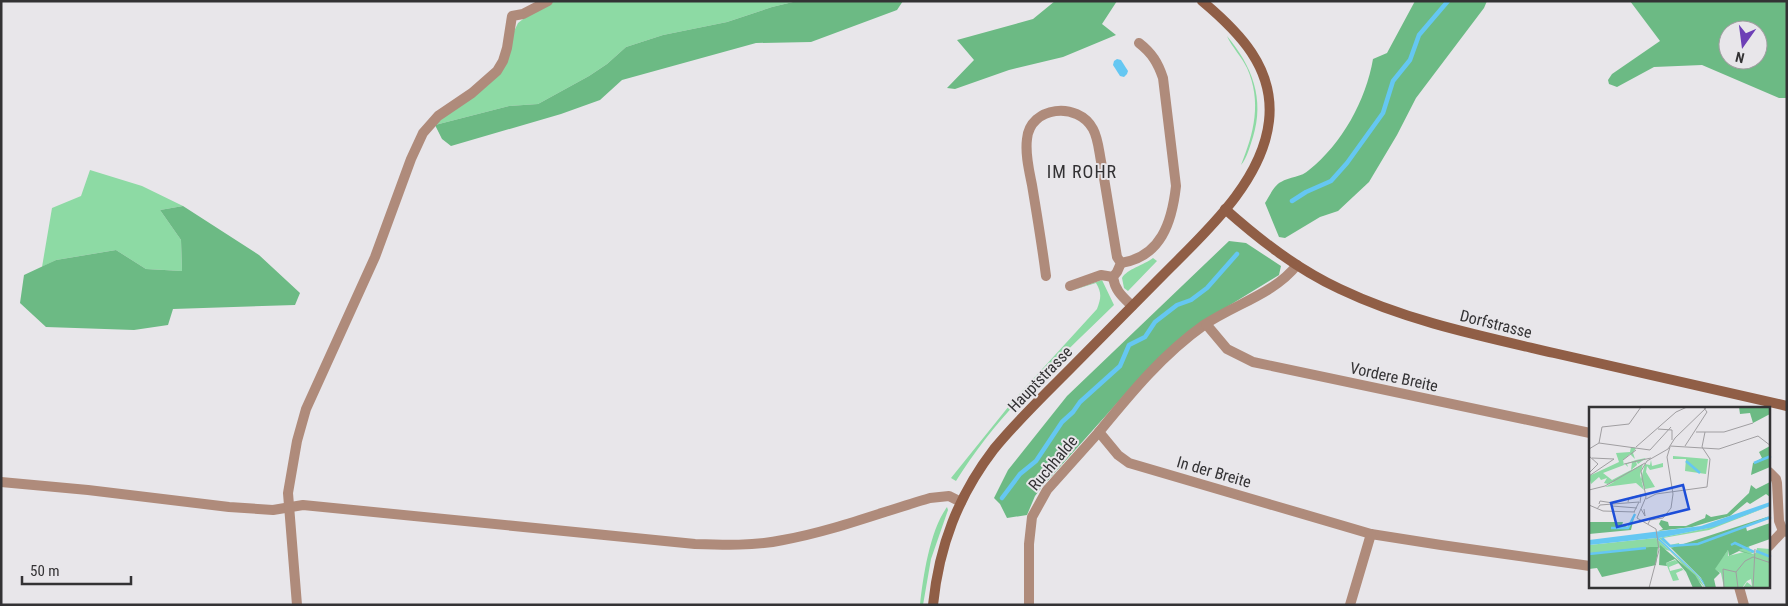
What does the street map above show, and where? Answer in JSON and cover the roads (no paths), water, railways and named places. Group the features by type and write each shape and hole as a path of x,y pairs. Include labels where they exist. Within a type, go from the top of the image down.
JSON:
{"main road":[{"name":"Hauptstrasse","path":"933,605 939,561 946,538 961,502 994,450 1039,399 1197,240 1225,209 1246,180 1260,154 1267,134 1269,109 1266,89 1254,54 1225,20 1202,1"},
{"name":"Dorfstrasse","path":"1225,209 1255,235 1322,280 1364,300 1420,320 1505,342 1787,406"}],"street":[{"path":"297,605 288,493 297,441 306,409 375,257 411,159 423,133 438,116 472,93 497,71 503,61 507,48 512,16 524,14 548,1"},
{"path":"1121,263 1131,261 1146,254 1158,242 1169,222 1176,186 1163,78 1158,63 1148,50 1139,43"},
{"path":"1046,276 1029,168 1027,137 1033,124 1039,118 1058,110 1079,115 1088,122 1093,130 1097,140 1117,257 1121,263"},
{"path":"1113,277 1118,272 1121,263"},
{"path":"1099,432 1126,398 1174,348 1206,324 1277,284 1297,264"},
{"path":"1070,286 1095,277 1113,277"},
{"path":"1113,277 1117,292 1132,306"},
{"name":"Vordere Breite","path":"1206,324 1227,349 1253,362 1589,433"},
{"name":"In der Breite","path":"1099,432 1118,455 1130,463 1371,534 1589,566"},
{"name":"Ruchhalde","path":"1029,605 1029,538 1032,517 1046,490 1099,432"},
{"path":"1770,473 1776,479 1779,521 1785,532 1770,545"},
{"path":"1,482 88,490 229,507 272,510 304,505 695,544 760,543 796,538 930,498 945,495 961,502"},
{"path":"1350,605 1371,534"},
{"path":"1739,588 1744,605"}],"water":[{"path":"1117,59 1121,60 1128,71 1124,77 1120,76 1113,65"}],"waterway":[{"path":"1292,201 1306,192 1331,181 1347,163 1383,113 1393,81 1410,60 1419,35 1448,1"},
{"path":"1002,498 1020,474 1036,461 1062,422 1080,402 1120,366 1129,345 1145,337 1155,322 1177,305 1191,300 1207,288 1237,254"}],"district":[{"name":"IM ROHR","path":"1082,171"}]}
